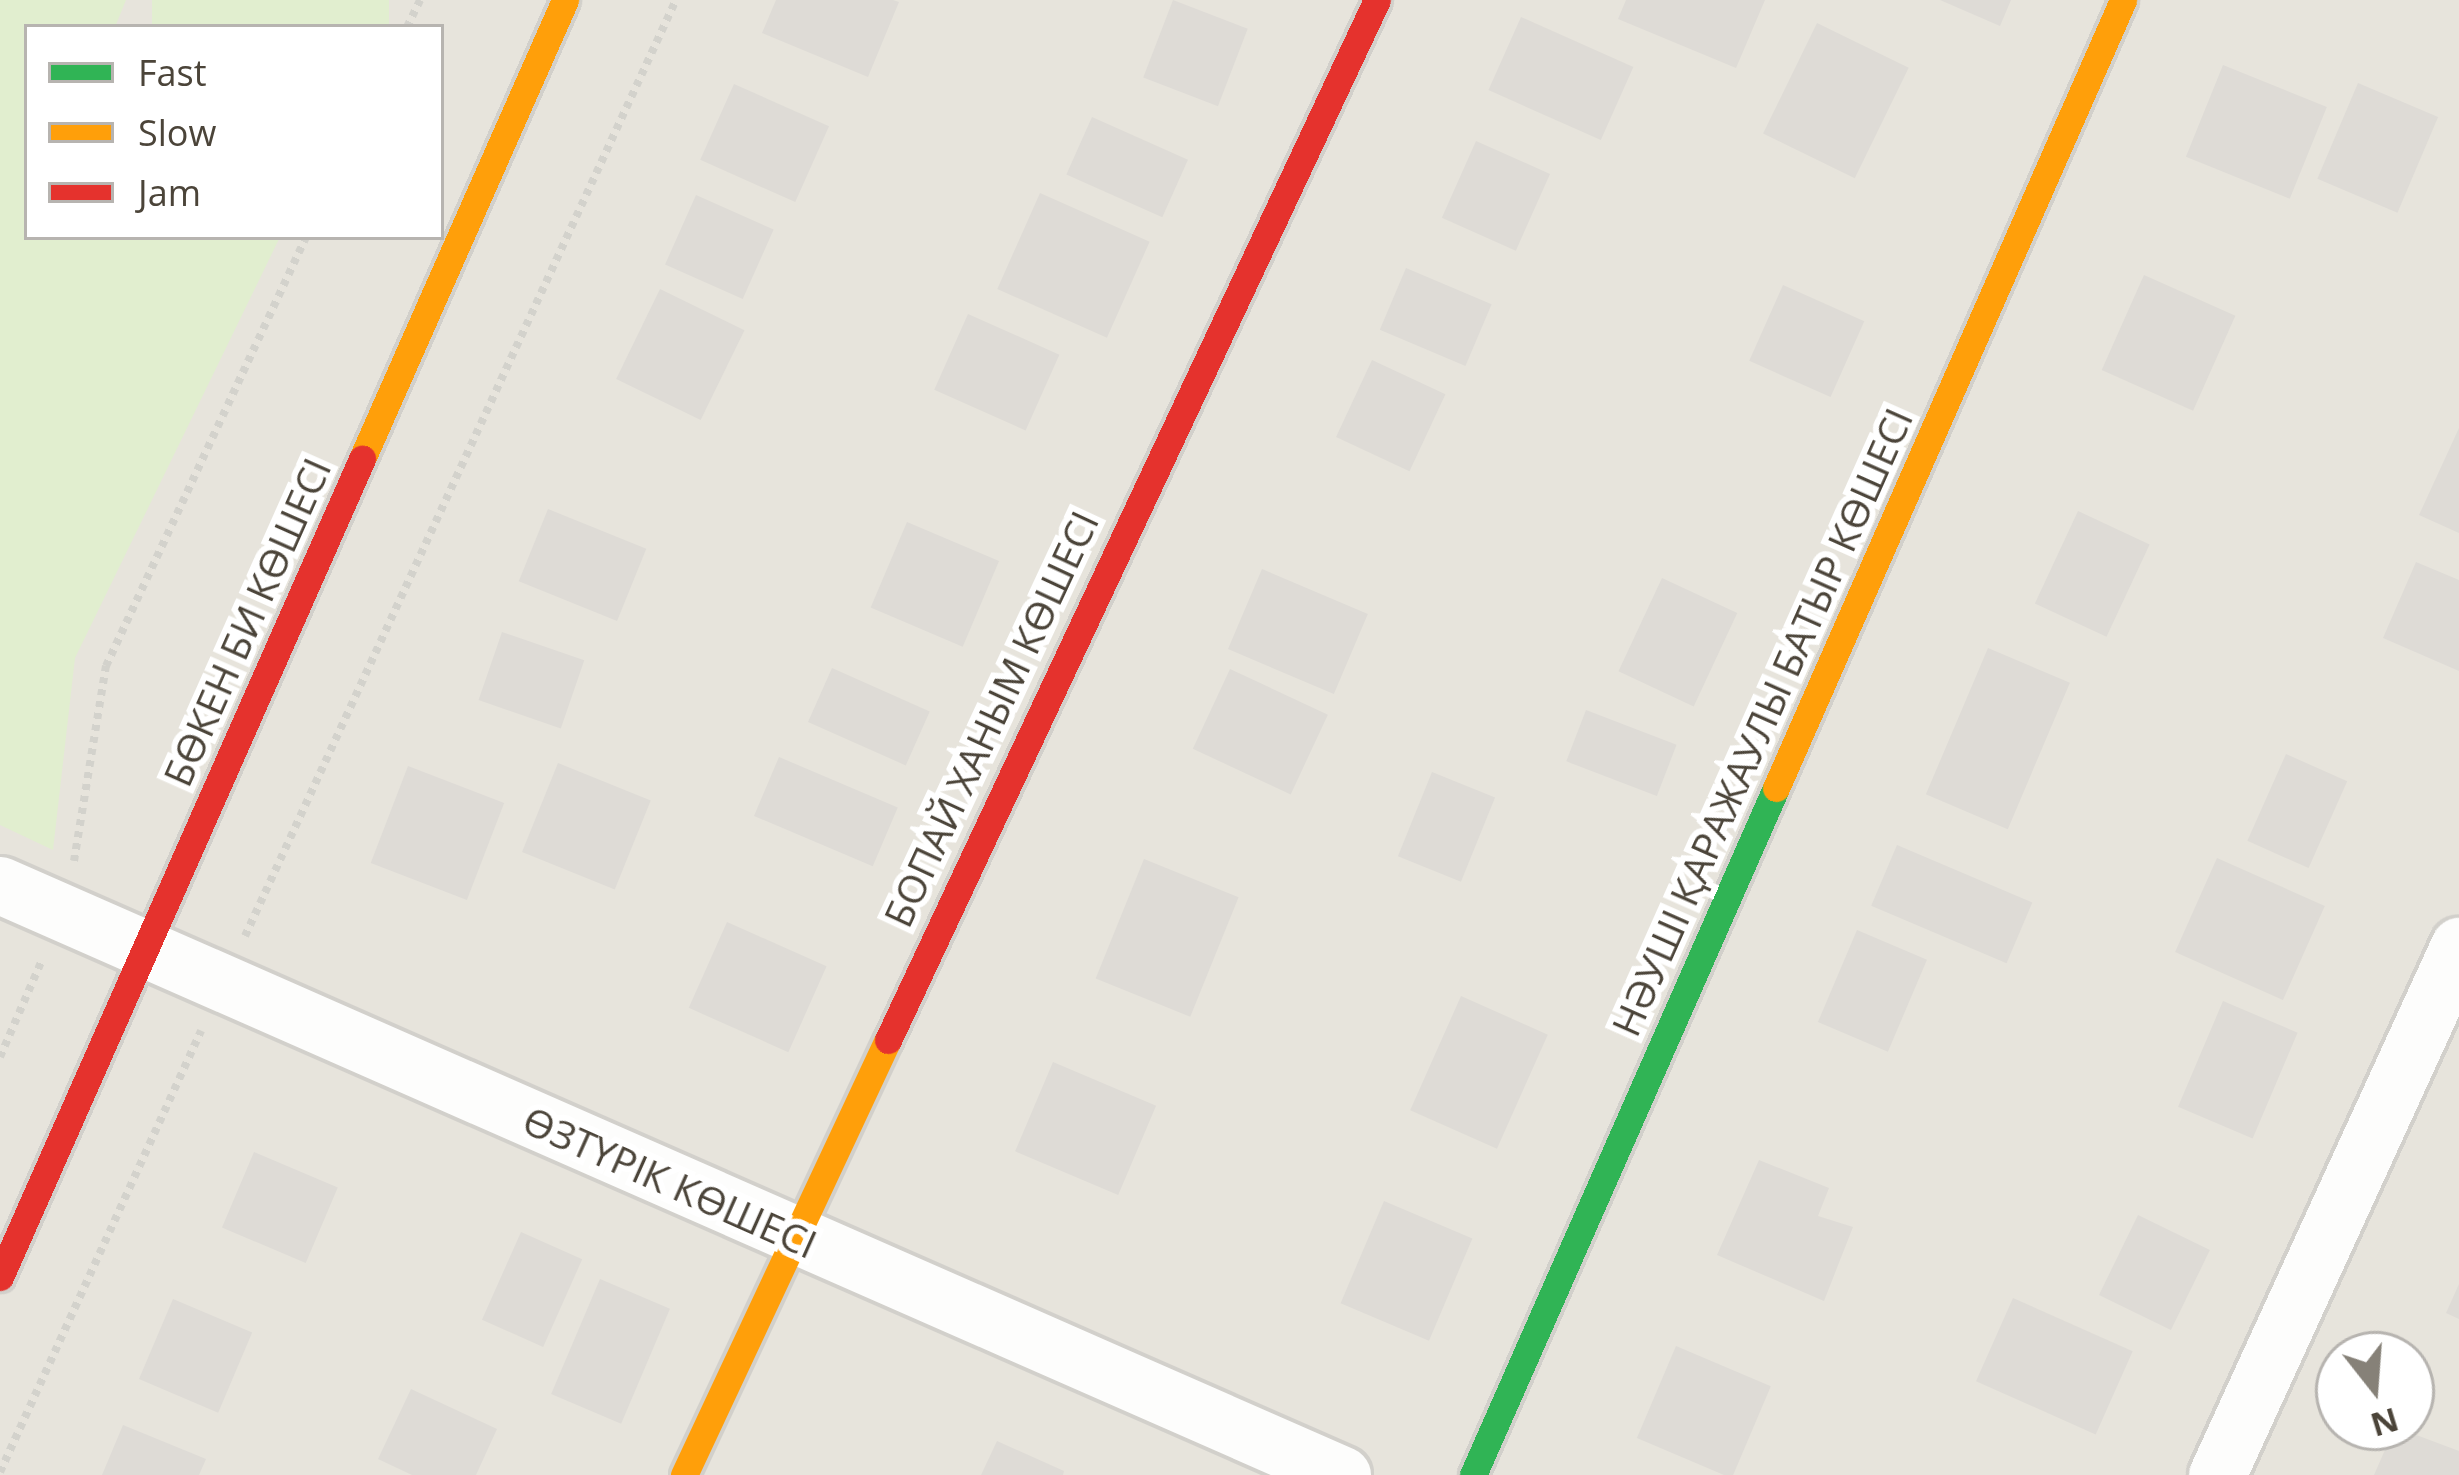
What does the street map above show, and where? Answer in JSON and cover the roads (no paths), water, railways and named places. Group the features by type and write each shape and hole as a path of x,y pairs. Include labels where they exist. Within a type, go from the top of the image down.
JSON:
{"street":[{"name":"БӨКЕН БИ КӨШЕСІ","path":"0,1276 565,0"},
{"name":"БОПАЙ ХАНЫМ КӨШЕСІ","path":"684,1475 788,1234 1377,0"},
{"name":"НӘУШІ ҚАРАЖАУЛЫ БАТЫР КӨШЕСІ","path":"1473,1475 2122,0"},
{"name":"ӨЗТҮРІК КӨШЕСІ","path":"0,885 221,987 1342,1475"},
{"path":"2217,1475 2459,946"}]}
